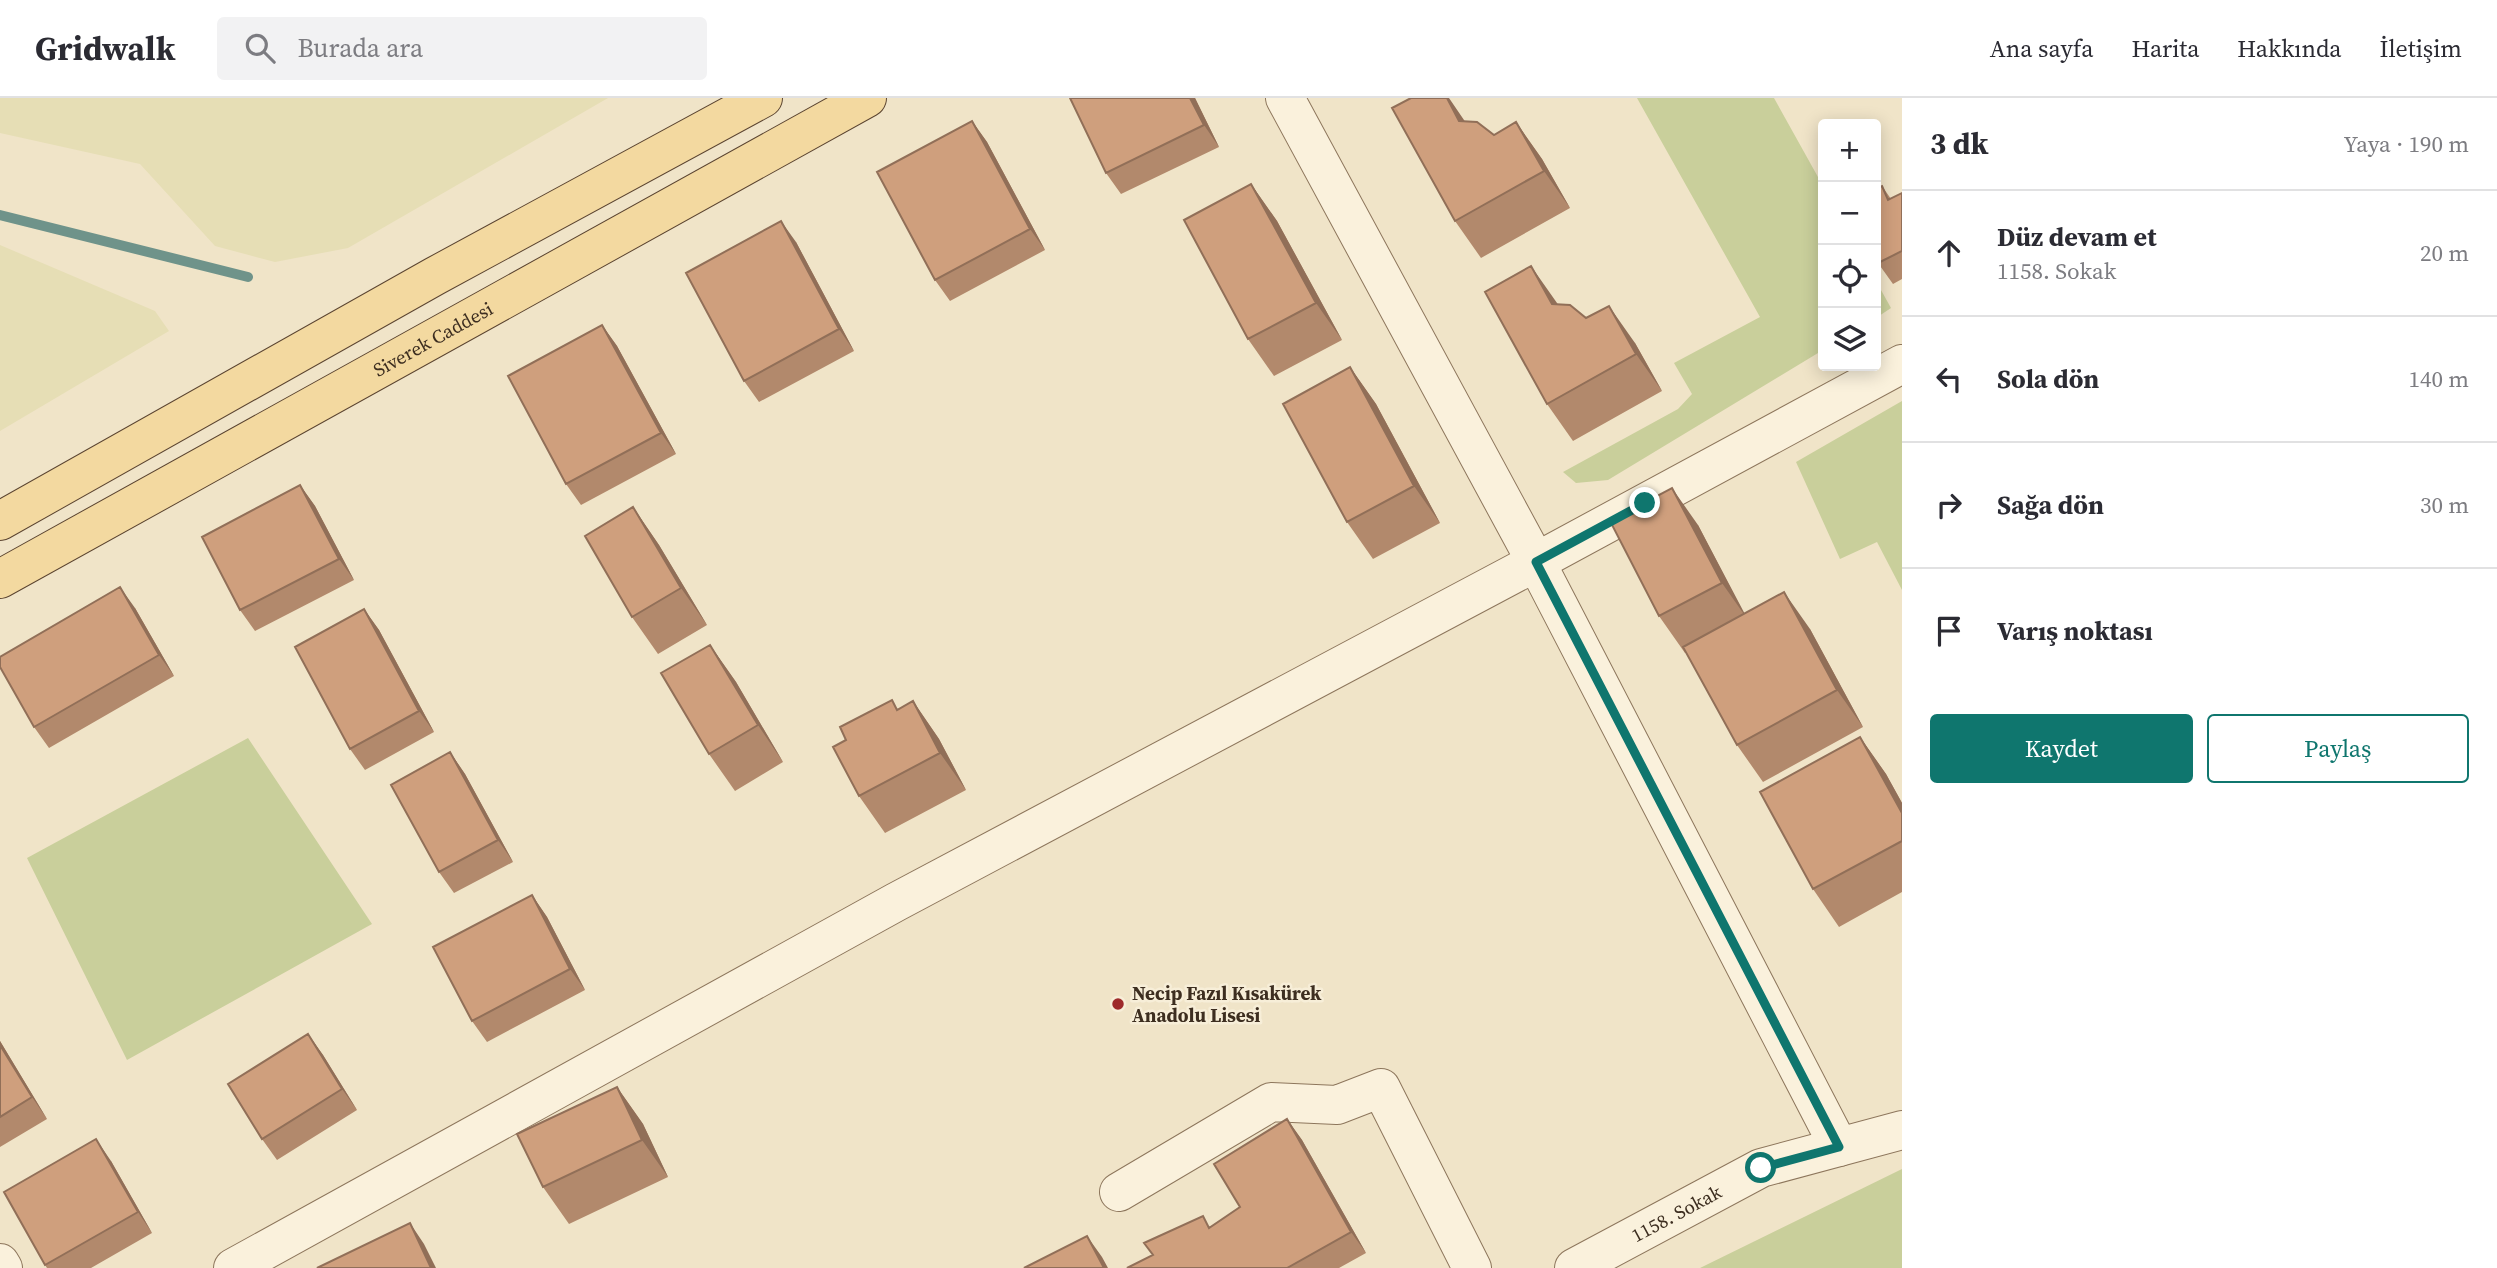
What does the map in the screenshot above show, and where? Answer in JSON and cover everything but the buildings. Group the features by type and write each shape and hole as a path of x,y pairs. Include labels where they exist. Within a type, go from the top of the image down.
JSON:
{"main road":[{"path":"0,521 435,276 763,98"},
{"name":"Siverek Caddesi","path":"0,579 867,98"}],"street":[{"path":"1285,98 1536,562 1839,1147"},
{"path":"233,1268 908,896 1902,364"},
{"path":"1119,1192 1271,1102 1337,1105 1381,1088 1472,1268"},
{"name":"1158. Sokak","path":"1574,1268 1617,1258 1761,1168 1902,1130"},
{"path":"0,1264 3,1268"}],"shaded area":[{"path":"0,98 608,98 348,248 275,262 215,246 140,164 0,133"},
{"path":"0,245 155,311 169,331 0,431"}],"green space":[{"path":"1637,98 1774,98 1818,177 1818,353 1608,480 1576,483 1563,472 1678,409 1692,394 1674,363 1760,317"},
{"path":"1881,290 1891,308 1881,315"},
{"path":"1902,401 1902,590 1877,542 1840,559 1796,462"},
{"path":"248,738 372,924 127,1060 27,858"},
{"path":"1902,1169 1902,1268 1700,1268"}],"waterway":[{"path":"0,215 248,277"}],"place":[{"name":"Necip Fazıl Kısakürek Anadolu Lisesi","path":"1118,1004"}],"route":[{"path":"1645,503 1536,562 1839,1147 1761,1168"}]}
